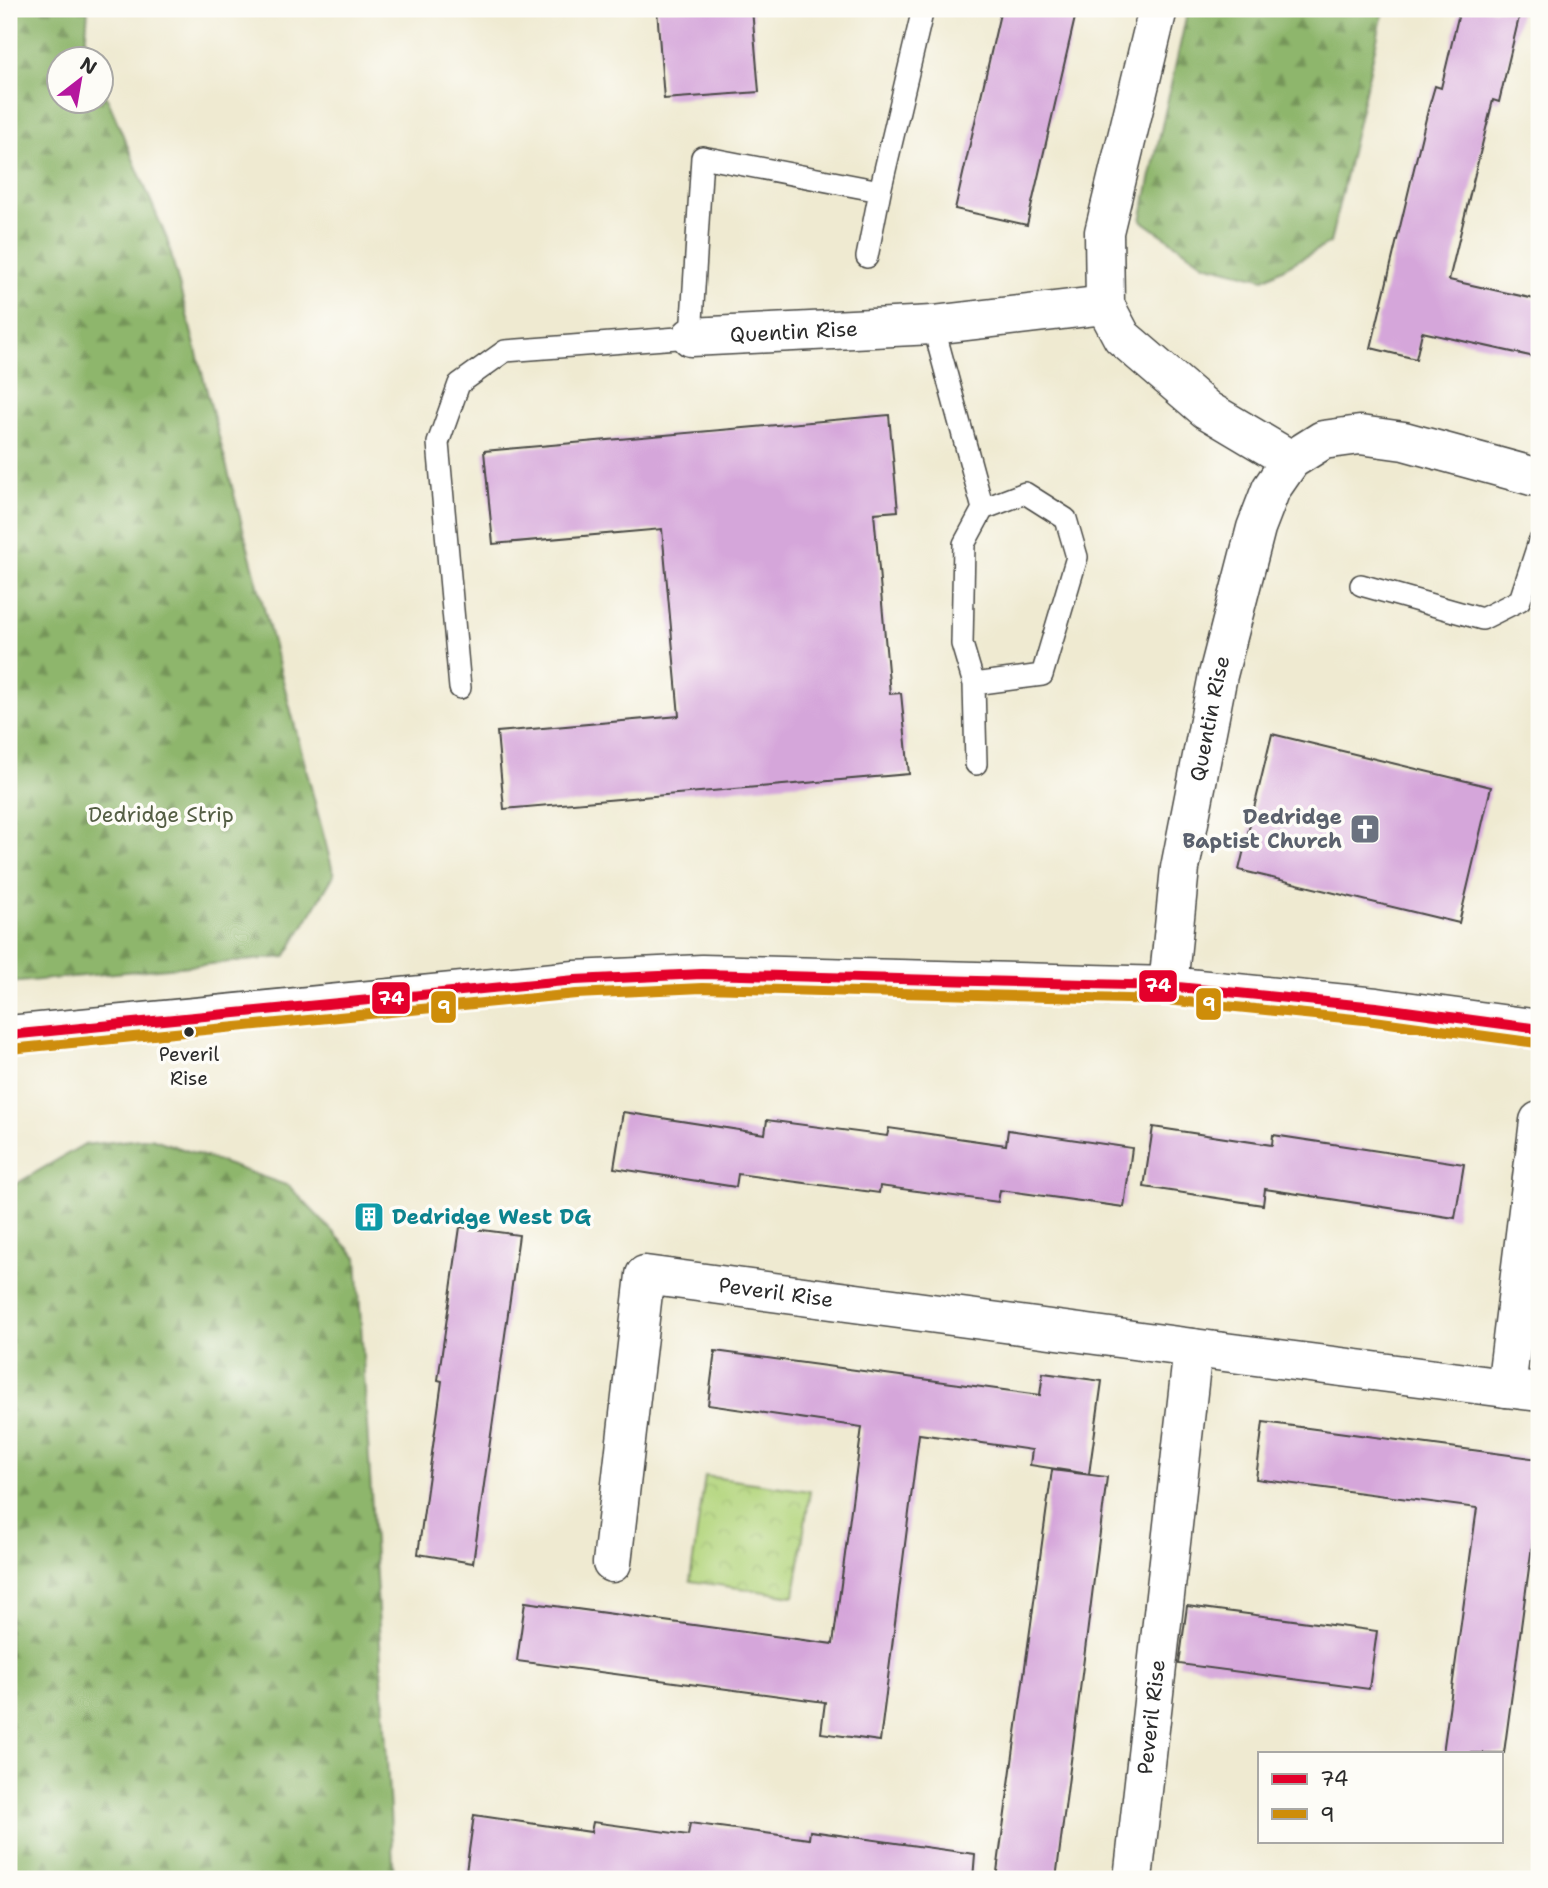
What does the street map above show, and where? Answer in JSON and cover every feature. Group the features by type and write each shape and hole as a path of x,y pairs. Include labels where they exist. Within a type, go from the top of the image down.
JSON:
{"street":[{"path":"1158,9 1104,232 1105,305 1122,337 1197,402 1291,460"},
{"name":"Quentin Rise","path":"691,337 933,324 1105,305"},
{"name":"Quentin Rise","path":"1168,986 1180,868 1218,675 1256,528 1271,489 1291,460 1323,440 1360,435 1404,441 1539,478"},
{"path":"9,1035 575,980 702,974 1168,986 1376,1007 1539,1029"},
{"name":"Peveril Rise","path":"612,1563 645,1275 1523,1390 1539,1121"},
{"name":"Peveril Rise","path":"1133,1879 1193,1348"}],"lane":[{"path":"867,257 923,9"},
{"path":"460,688 438,443 459,384 505,351 691,337 702,157 880,191"},
{"path":"933,324 983,509"},
{"path":"974,684 1042,675 1077,557 1066,519 1025,493 983,509 964,544 961,644 974,684 976,764"},
{"path":"1361,585 1482,619 1520,600 1539,541"}],"green space":[{"name":"Dedridge Strip","path":"9,9 88,9 85,46 46,46 46,116 115,116 167,239 334,875 285,957 9,983"},
{"path":"1188,9 1384,9 1330,243 1264,279 1204,264 1141,220"},
{"path":"151,1138 289,1186 357,1257 394,1879 9,1879 9,1188 83,1145"},
{"path":"705,1476 810,1491 794,1596 690,1581"}],"building":[{"path":"657,9 752,9 759,92 664,99"},
{"path":"1001,9 1077,9 1027,225 955,209"},
{"path":"1460,9 1521,9 1499,102 1493,100 1449,280 1539,300 1539,358 1422,332 1416,359 1371,348 1428,110 1435,86 1441,88"},
{"path":"889,415 898,511 874,513 890,694 901,693 909,774 504,809 497,732 679,716 662,529 493,544 484,451"},
{"name":"Dedridge Baptist Church","path":"1272,734 1491,787 1459,923 1239,870"},
{"path":"623,1112 765,1134 767,1120 887,1136 889,1128 1006,1145 1008,1130 1132,1148 1124,1207 1000,1190 998,1202 880,1186 879,1193 738,1174 736,1187 614,1168"},
{"path":"1153,1127 1272,1145 1273,1135 1464,1164 1455,1218 1265,1189 1263,1205 1144,1187"},
{"path":"460,1227 519,1235 473,1563 418,1554 442,1381 438,1380"},
{"path":"715,1351 1040,1395 1043,1373 1102,1381 1089,1474 1030,1465 1032,1450 919,1434 880,1741 821,1733 825,1702 517,1661 525,1602 833,1644 862,1427 708,1405"},
{"path":"1263,1422 1539,1459 1539,1517 1536,1516 1504,1753 1443,1752 1477,1508 1256,1479"},
{"path":"1052,1470 1107,1477 1056,1879 996,1879"},
{"path":"1187,1606 1377,1631 1369,1689 1179,1664"},
{"path":"474,1815 591,1832 593,1822 688,1835 690,1823 809,1839 810,1831 975,1854 973,1879 465,1879"}],"transit line":[{"name":"74","path":"9,1035 575,980 702,974 1168,986 1376,1007 1539,1029"},
{"name":"9","path":"10,1049 576,994 702,988 1167,1000 1374,1021 1537,1043"}],"place":[{"name":"Dedridge Baptist Church","path":"1365,829"},
{"name":"Peveril Rise","path":"189,1032"},
{"name":"Dedridge West DG","path":"369,1217"}]}
